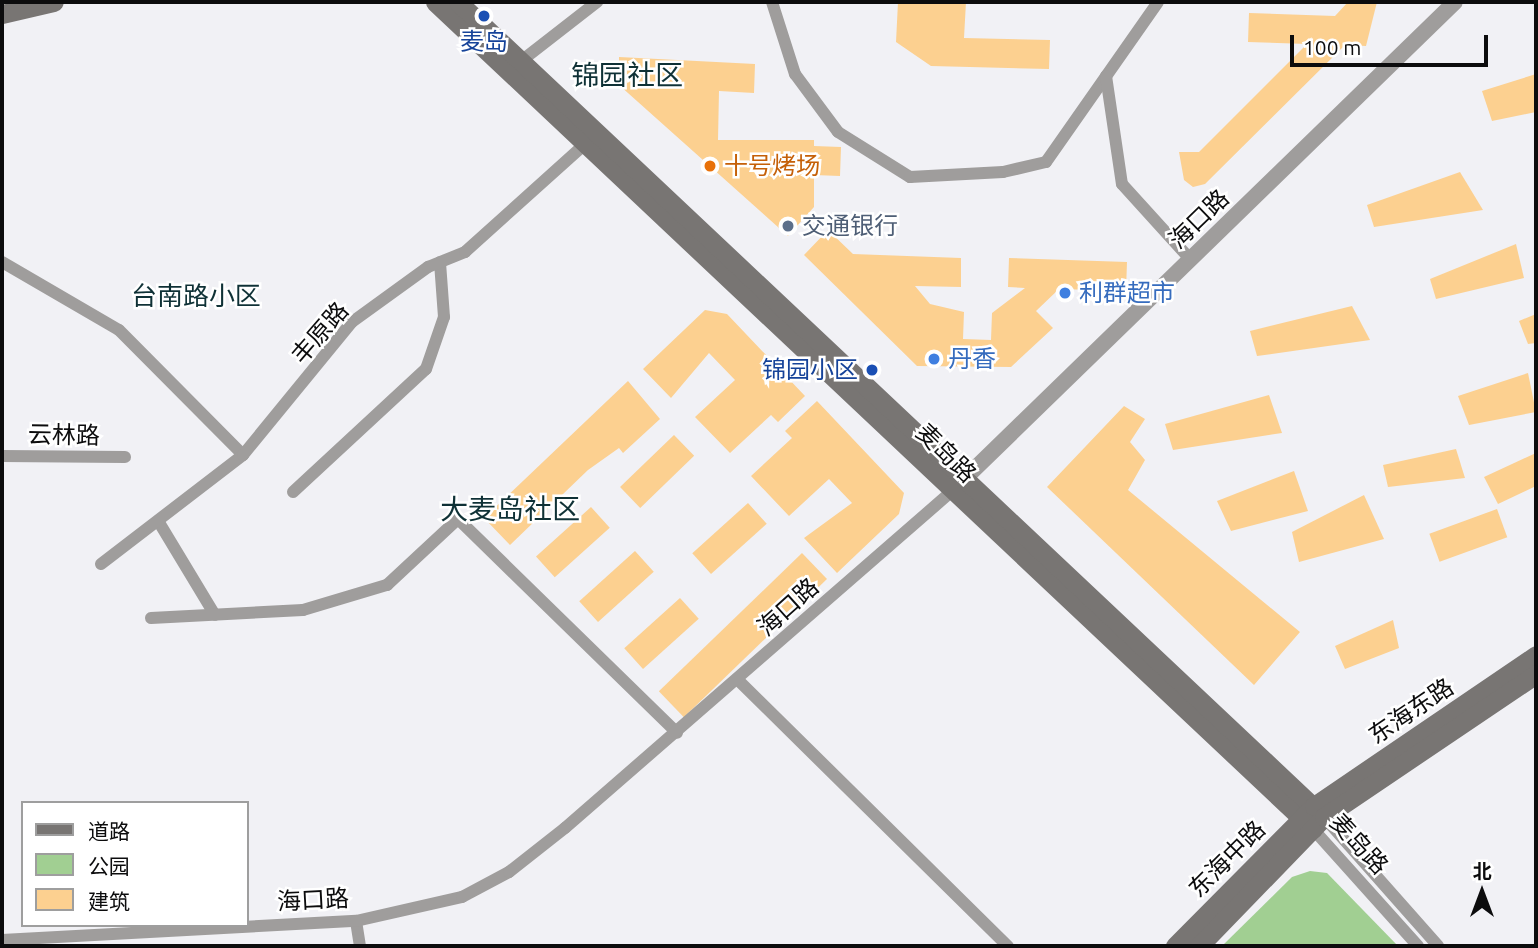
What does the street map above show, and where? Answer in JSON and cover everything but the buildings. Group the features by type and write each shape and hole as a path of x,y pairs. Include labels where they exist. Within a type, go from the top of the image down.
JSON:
{"main road":[{"path":"2,14 54,2"},
{"name":"麦岛路","path":"435,2 514,67 1313,818"},
{"name":"麦岛路","path":"458,2 584,145 957,486"},
{"name":"东海东路","path":"1313,818 1536,655"},
{"name":"东海东路","path":"1313,818 1536,674"},
{"name":"东海中路","path":"1175,946 1313,818"},
{"name":"东海中路","path":"1199,946 1313,818"}],"street":[{"path":"514,67 597,2"},
{"path":"772,2 795,74 838,132 910,177 1003,172 1046,162 1158,2"},
{"name":"海口路","path":"248,927 356,921 462,897 509,872 739,681 957,486 1455,2"},
{"path":"1107,76 1122,184 1190,259"},
{"name":"丰原路","path":"101,564 160,524 171,507 243,455 352,322 440,262 465,252 515,212 584,145"},
{"path":"2,262 120,330 243,455"},
{"path":"293,492 426,369 443,317 440,262"},
{"name":"云林路","path":"2,456 125,457"},
{"path":"151,618 303,610 387,585 458,519 677,733"},
{"path":"160,524 215,615"},
{"path":"739,681 1008,946"},
{"name":"麦岛路","path":"1313,818 1418,946"},
{"name":"麦岛路","path":"1313,818 1438,946"},
{"path":"356,921 360,946"},
{"name":"海口路","path":"2,940 244,927"}],"green space":[{"path":"1310,871 1327,873 1398,946 1222,946 1292,877"}],"place":[{"name":"麦岛","path":"484,16"},
{"name":"十号烤场","path":"710,166"},
{"name":"交通银行","path":"788,226"},
{"name":"利群超市","path":"1065,293"},
{"name":"丹香","path":"934,359"},
{"name":"锦园小区","path":"872,370"}],"district":[{"name":"锦园社区","path":"627,75"},
{"name":"台南路小区","path":"196,296"},
{"name":"大麦岛社区","path":"510,509"}]}
